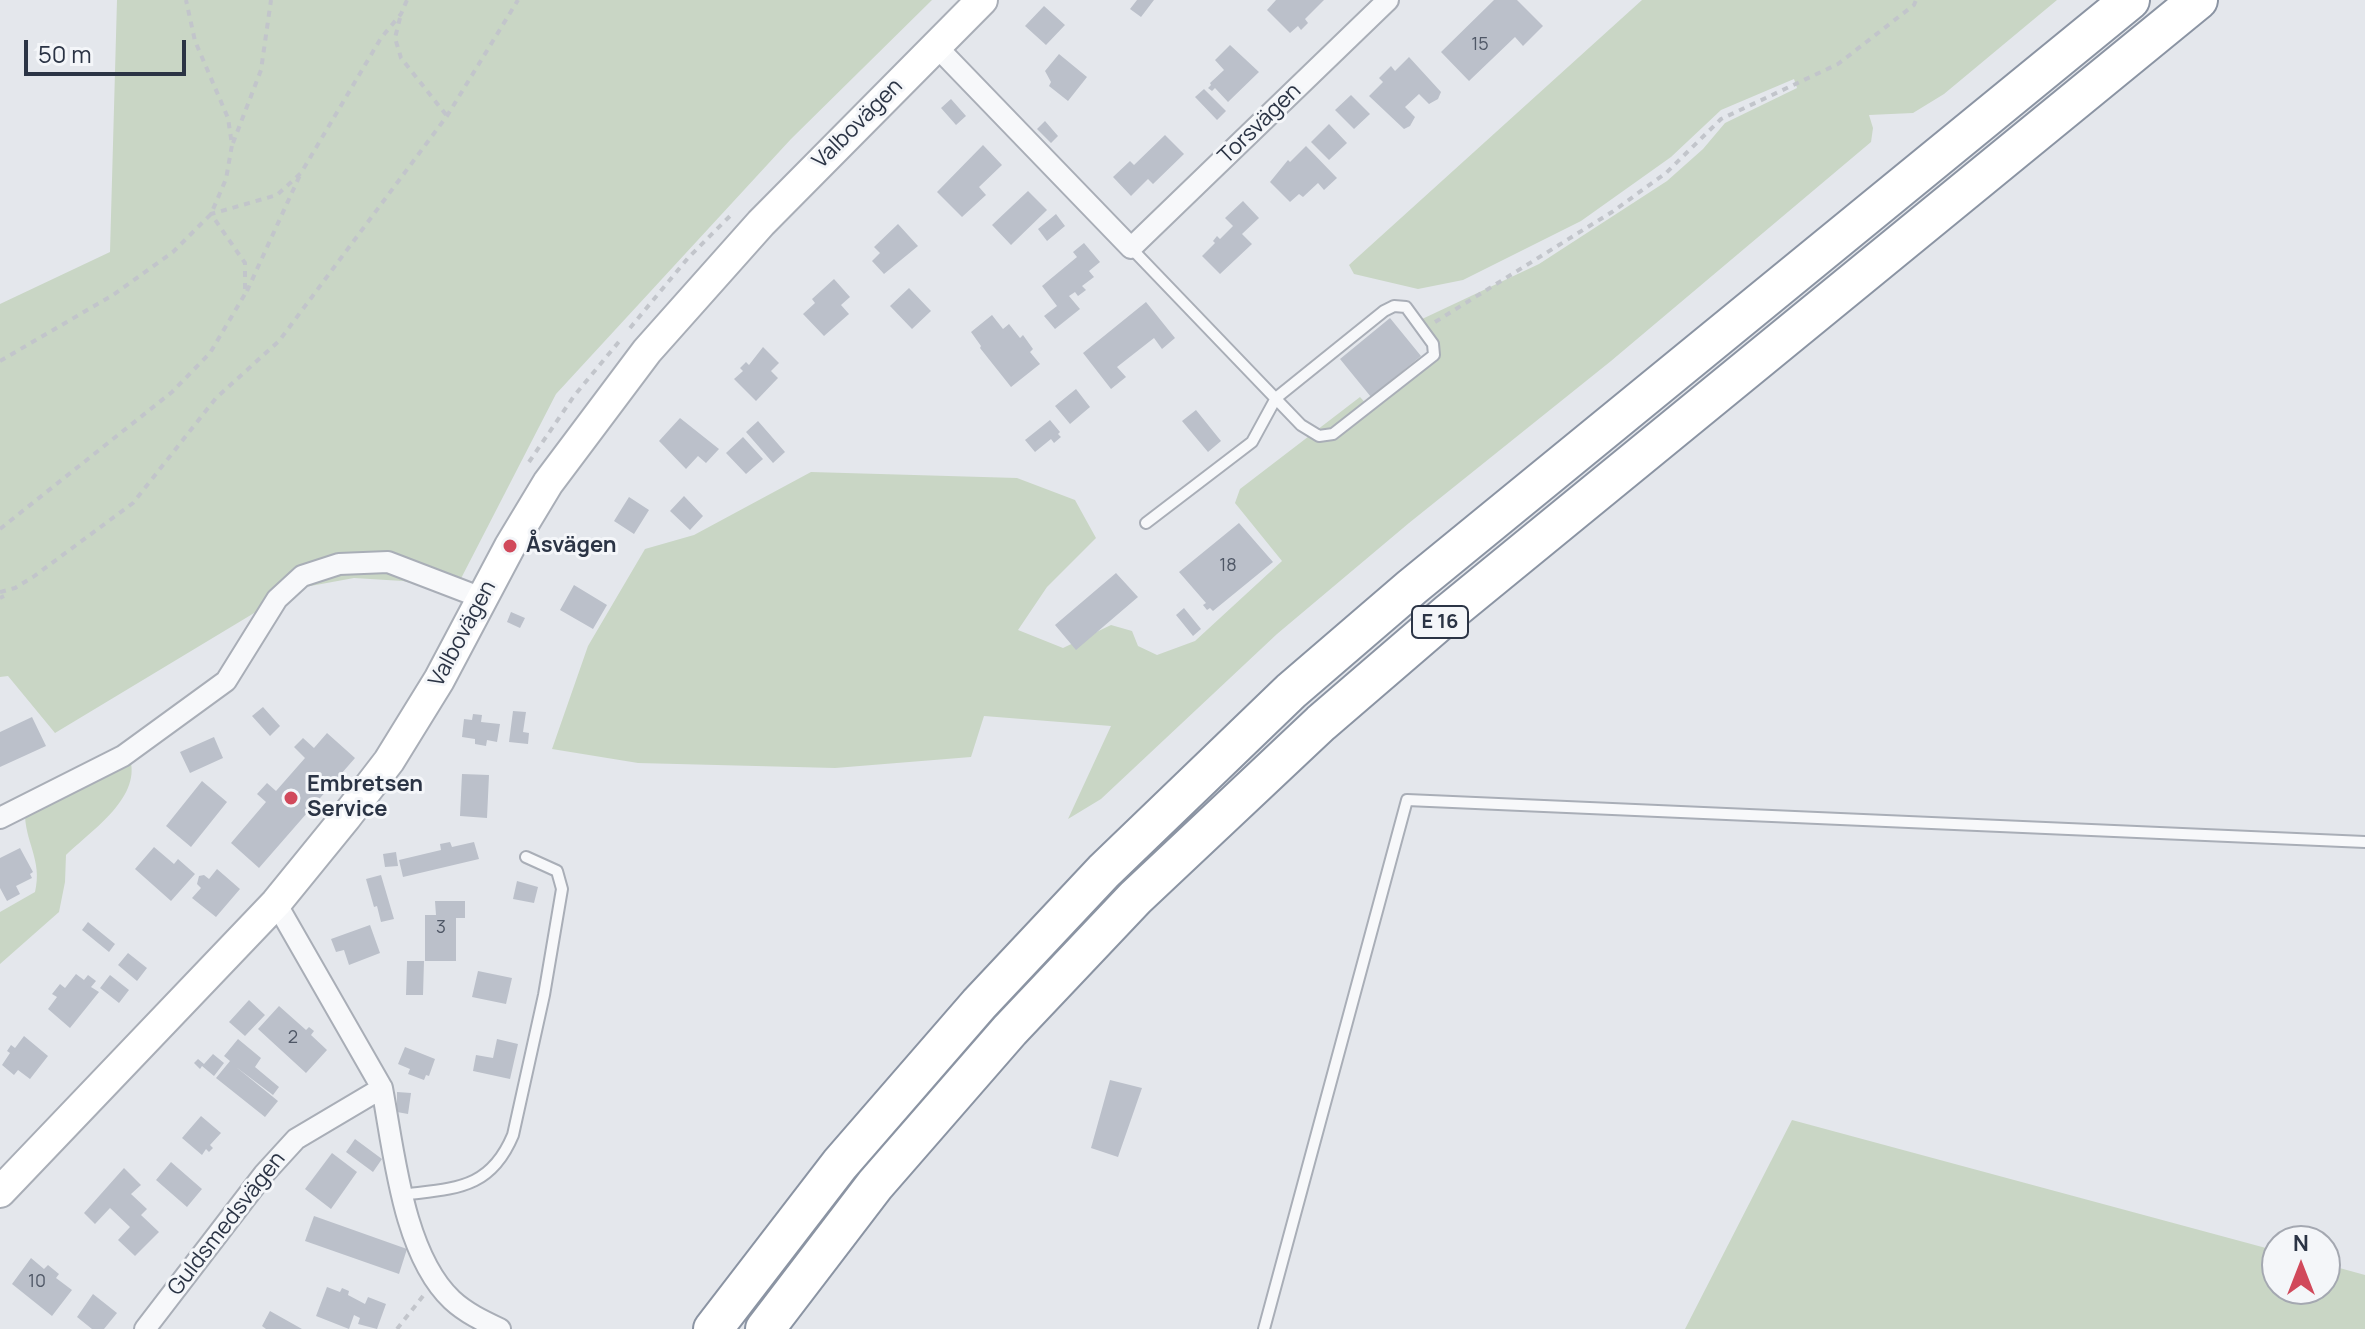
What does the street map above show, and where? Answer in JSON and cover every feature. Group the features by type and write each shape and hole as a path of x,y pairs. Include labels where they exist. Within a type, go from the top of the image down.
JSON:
{"highway":[{"name":"E 16","path":"713,1329 840,1164 979,1004 1104,871 1291,691 1423,578 2130,0"},
{"name":"E 16","path":"765,1329 875,1185 1010,1030 1135,898 1321,723 1545,534 2198,0"}],"main road":[{"name":"Valbovägen","path":"0,1192 276,903 389,761 439,680 548,483 647,351 761,223 982,0"}],"street":[{"name":"Torsvägen","path":"1131,248 1388,0"},
{"path":"936,46 1131,248"},
{"path":"0,818 123,756 226,681 277,599 302,576 339,564 388,562 482,598"},
{"path":"276,903 382,1088 402,1195 414,1239 435,1279 452,1300 477,1318 500,1329"},
{"name":"Guldsmedsvägen","path":"145,1329 255,1185 296,1139 382,1088"}],"lane":[{"path":"1131,248 1276,398 1301,425 1319,436 1333,434 1434,355 1433,344 1406,307 1394,306 1384,311 1276,398 1252,442 1146,523"},
{"path":"1264,1329 1407,800 2365,842"},
{"path":"402,1195 448,1189 472,1182 491,1171 504,1156 513,1135 544,995 562,889 557,871 526,857"}],"path":[{"path":"186,0 195,41 228,118 232,145"},
{"path":"0,361 113,295 173,252 211,214 226,179 232,145 261,70 271,0"},
{"path":"406,0 395,38 401,58 447,116"},
{"path":"1,595 33,577 133,503 216,398 279,341 447,116 518,0"},
{"path":"1423,330 1612,212 1666,173 1721,119 1838,64 1914,5 1916,0"},
{"path":"0,529 172,392 210,353 245,294 301,173 381,38 401,14"},
{"path":"211,214 277,195 301,173"},
{"path":"211,214 245,263 245,294"},
{"path":"397,1329 435,1279"}],"green space":[{"path":"117,0 932,0 791,139 556,394 453,594 403,581 354,578 294,589 55,733 8,676 0,677 0,304 110,252"},
{"path":"1642,0 2057,0 1944,94 1913,113 1869,115 1873,128 1871,142 1611,361 1409,523 1277,634 1101,799 1068,819 1111,726 984,716 971,757 835,768 638,763 552,749 588,646 645,549 694,535 811,472 1017,478 1075,500 1096,538 1047,587 1018,630 1063,648 1111,625 1132,631 1138,646 1157,655 1195,641 1282,561 1235,503 1240,489 1360,397 1370,408 1438,352 1420,320 1539,264 1667,181 1703,149 1725,123 1797,88 1794,79 1721,110 1671,157 1581,221 1463,280 1418,289 1354,274 1349,265"},
{"path":"129,756 132,771 123,798 66,855 59,912 0,964 0,912 35,892 37,881 25,811"},
{"path":"1792,1120 2261,1247 2261,1305 2341,1305 2341,1268 2365,1275 2365,1329 1685,1329"}],"building":[{"path":"1137,0 1154,0 1141,17 1130,9"},
{"path":"1276,0 1324,0 1305,19 1308,23 1301,30 1298,26 1290,33 1267,10"},
{"path":"1494,0 1517,0 1543,26 1523,46 1515,37 1469,81 1441,52"},
{"path":"1044,6 1065,25 1046,45 1025,26"},
{"path":"1230,45 1259,72 1228,102 1215,88 1212,91 1208,88 1224,70 1215,60"},
{"path":"1059,54 1087,77 1068,101 1049,86 1051,82 1045,71"},
{"path":"1409,57 1441,92 1438,99 1429,104 1419,94 1405,107 1415,117 1404,129 1369,96 1383,82 1379,78 1391,66 1395,71"},
{"path":"1204,89 1226,111 1217,120 1195,97"},
{"path":"1351,95 1370,114 1354,129 1335,110"},
{"path":"951,99 966,116 956,125 941,108"},
{"path":"1045,121 1058,136 1051,143 1037,129"},
{"path":"1329,124 1347,143 1329,160 1311,142"},
{"path":"1165,135 1184,154 1153,184 1148,179 1131,196 1113,177 1130,161 1134,165"},
{"path":"983,145 1002,165 979,187 986,195 962,217 937,192"},
{"path":"1306,146 1337,178 1324,190 1318,183 1303,197 1299,194 1290,202 1270,182 1288,160 1290,162"},
{"path":"1028,191 1047,210 1011,245 992,225"},
{"path":"1243,201 1259,218 1242,234 1252,244 1220,274 1202,256 1215,243 1213,241 1217,236 1220,239 1233,226 1225,218"},
{"path":"1056,214 1065,226 1047,241 1038,229"},
{"path":"898,224 918,246 884,274 872,261 880,253 874,247"},
{"path":"1084,243 1100,262 1089,271 1094,277 1082,286 1086,290 1078,296 1075,292 1069,296 1080,309 1055,329 1044,316 1057,306 1042,286 1077,257 1073,252"},
{"path":"834,279 850,297 841,305 849,314 824,336 803,314 815,303 812,299"},
{"path":"909,288 931,311 912,329 890,306"},
{"path":"1146,302 1175,338 1162,349 1154,338 1117,367 1126,377 1111,389 1083,353"},
{"path":"992,315 1003,329 1009,324 1020,338 1023,335 1033,349 1030,352 1040,364 1011,387 971,332"},
{"path":"1390,318 1421,356 1371,397 1340,359"},
{"path":"763,347 779,363 771,371 778,378 756,401 734,379 743,371 740,368 746,362 749,365"},
{"path":"1076,389 1090,407 1070,424 1055,406"},
{"path":"1196,410 1221,441 1208,452 1182,421"},
{"path":"680,418 719,449 706,463 698,456 686,469 659,441"},
{"path":"1050,420 1061,437 1054,443 1051,439 1035,452 1025,440"},
{"path":"758,421 785,452 773,463 746,432"},
{"path":"743,437 763,459 746,474 726,453"},
{"path":"684,496 703,516 690,530 670,511"},
{"path":"629,497 649,510 634,534 614,521"},
{"path":"1239,523 1273,562 1213,611 1210,608 1207,610 1203,605 1206,603 1179,572"},
{"path":"1116,573 1138,597 1076,650 1055,625"},
{"path":"574,585 607,605 593,629 560,610"},
{"path":"1184,608 1201,629 1193,636 1176,615"},
{"path":"511,612 525,618 520,628 507,622"},
{"path":"263,707 280,726 270,736 252,716"},
{"path":"513,711 526,712 523,732 529,733 528,744 509,742"},
{"path":"473,714 482,715 481,722 500,724 497,742 487,740 486,746 475,744 475,739 462,737 464,719 472,720"},
{"path":"32,717 46,746 0,767 0,732"},
{"name":"Embretsen Service","path":"327,733 355,758 259,868 231,843 266,802 257,794 267,783 276,791 305,758 294,747 303,738 314,748"},
{"path":"214,737 223,758 190,773 180,752"},
{"path":"462,774 489,775 487,818 460,816"},
{"path":"202,781 227,802 191,847 166,826"},
{"path":"450,842 452,847 474,842 479,859 403,877 399,860 441,850 440,844"},
{"path":"154,847 174,864 178,859 195,874 171,901 135,869"},
{"path":"20,848 33,872 30,874 32,878 16,886 20,894 7,901 0,888 0,858"},
{"path":"396,852 398,866 385,867 383,854"},
{"path":"217,869 240,889 216,917 192,898 201,888 197,884 199,876 209,879"},
{"path":"381,875 394,919 381,922 366,879"},
{"path":"517,881 538,887 534,903 513,899"},
{"path":"435,901 465,901 465,918 456,918 456,961 425,961 425,915 436,915"},
{"path":"88,922 115,944 109,952 82,930"},
{"path":"370,925 380,953 349,965 344,950 336,952 331,939"},
{"path":"128,953 147,968 137,981 118,965"},
{"path":"407,961 424,961 423,995 406,995"},
{"path":"478,971 512,978 506,1004 472,997"},
{"path":"76,974 84,980 88,975 96,981 91,987 99,992 70,1028 48,1009 57,997 52,994 60,984 65,988"},
{"path":"110,975 129,990 119,1003 100,988"},
{"path":"249,1000 265,1015 245,1036 229,1022"},
{"path":"279,1006 306,1030 309,1027 314,1031 311,1035 327,1050 306,1073 258,1029"},
{"path":"24,1036 48,1056 30,1079 18,1070 14,1075 2,1065 11,1045 15,1048"},
{"path":"238,1039 261,1058 255,1067 279,1087 273,1095 236,1067 278,1101 265,1117 216,1078 230,1061 224,1056"},
{"path":"497,1039 518,1044 510,1079 473,1071 476,1055 493,1058"},
{"path":"405,1047 435,1059 429,1076 426,1075 424,1080 408,1074 410,1069 398,1064"},
{"path":"213,1054 224,1063 214,1076 194,1063 198,1059 204,1064"},
{"path":"1110,1080 1142,1088 1118,1157 1091,1148"},
{"path":"397,1092 411,1093 408,1114 397,1112"},
{"path":"201,1116 221,1133 210,1145 213,1148 209,1152 206,1149 202,1155 182,1138"},
{"path":"355,1139 382,1159 373,1172 346,1152"},
{"path":"332,1153 357,1172 331,1209 305,1189"},
{"path":"171,1162 202,1189 187,1207 156,1180"},
{"path":"124,1168 141,1185 131,1194 147,1209 141,1215 159,1232 135,1256 118,1240 130,1227 110,1208 95,1224 84,1213"},
{"path":"314,1216 407,1249 399,1274 305,1241"},
{"path":"31,1258 44,1269 48,1265 59,1274 56,1278 72,1290 52,1316 12,1284"},
{"path":"327,1287 340,1292 342,1288 349,1291 348,1295 365,1304 368,1297 386,1304 377,1329 358,1324 360,1318 354,1315 349,1329 316,1316"},
{"path":"93,1294 117,1313 104,1329 92,1329 77,1317"},
{"path":"270,1311 302,1329 266,1329 262,1326"}],"place":[{"name":"Åsvägen","path":"510,546"},
{"name":"Embretsen Service","path":"291,798"}]}
